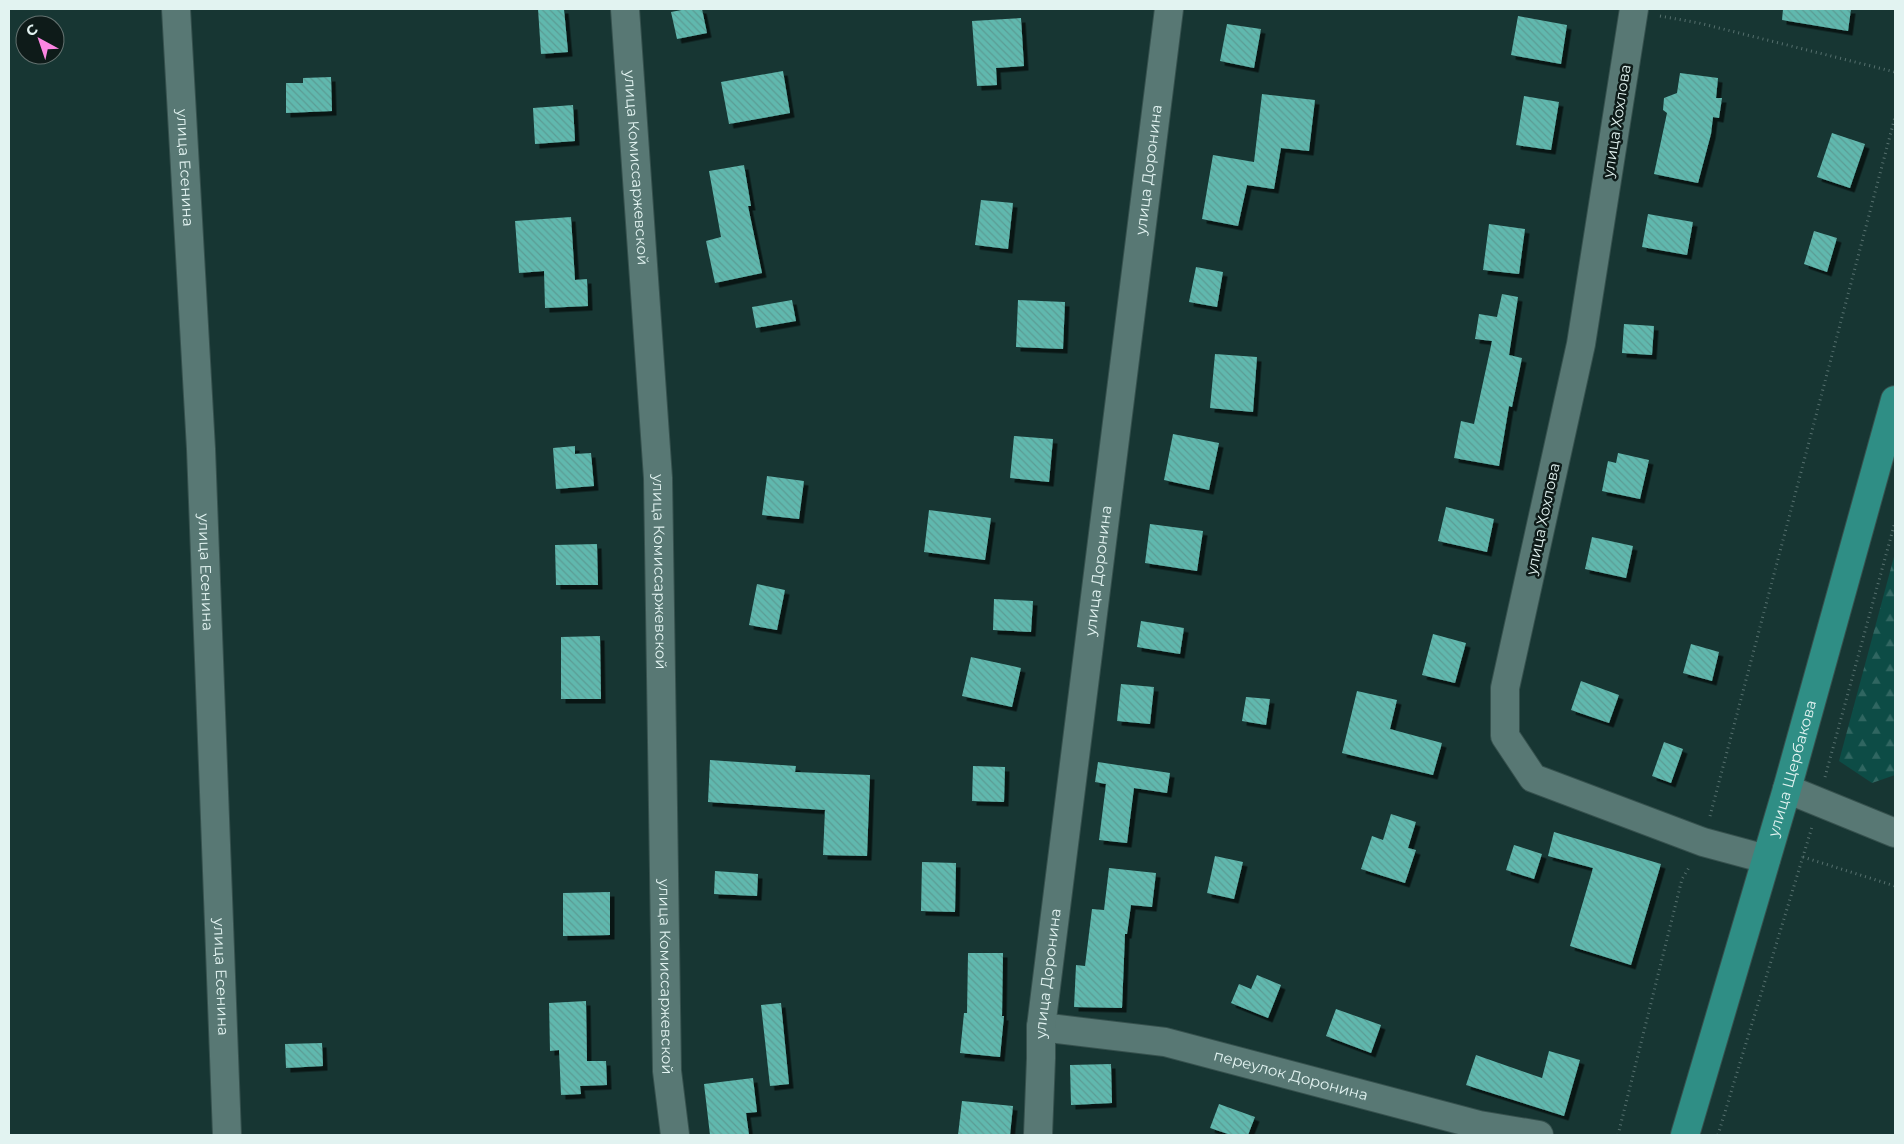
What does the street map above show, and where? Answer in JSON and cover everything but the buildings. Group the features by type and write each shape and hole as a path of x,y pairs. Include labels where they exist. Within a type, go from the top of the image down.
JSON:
{"main road":[{"name":"улица Щербакова","path":"1685,1135 1787,789 1895,400"}],"street":[{"name":"улица Есенина","path":"176,9 201,448 227,1135"},
{"name":"улица Комиссаржевской","path":"625,9 658,478 667,1061 674,1135"},
{"name":"улица Доронина","path":"1038,1135 1041,1058 1040,1027 1169,9"},
{"name":"улица Хохлова","path":"1634,10 1581,344 1505,688 1505,736 1532,778 1703,842 1766,859"},
{"path":"1787,789 1895,833"},
{"name":"переулок Доронина","path":"1040,1027 1165,1042 1479,1125 1539,1135"}],"path":[{"path":"1634,10 1699,23 1895,72"},
{"path":"1618,1135 1682,879 1703,842 1895,117"},
{"path":"1803,857 1895,886"}],"green space":[{"path":"1895,553 1895,775 1872,783 1839,761"}]}
